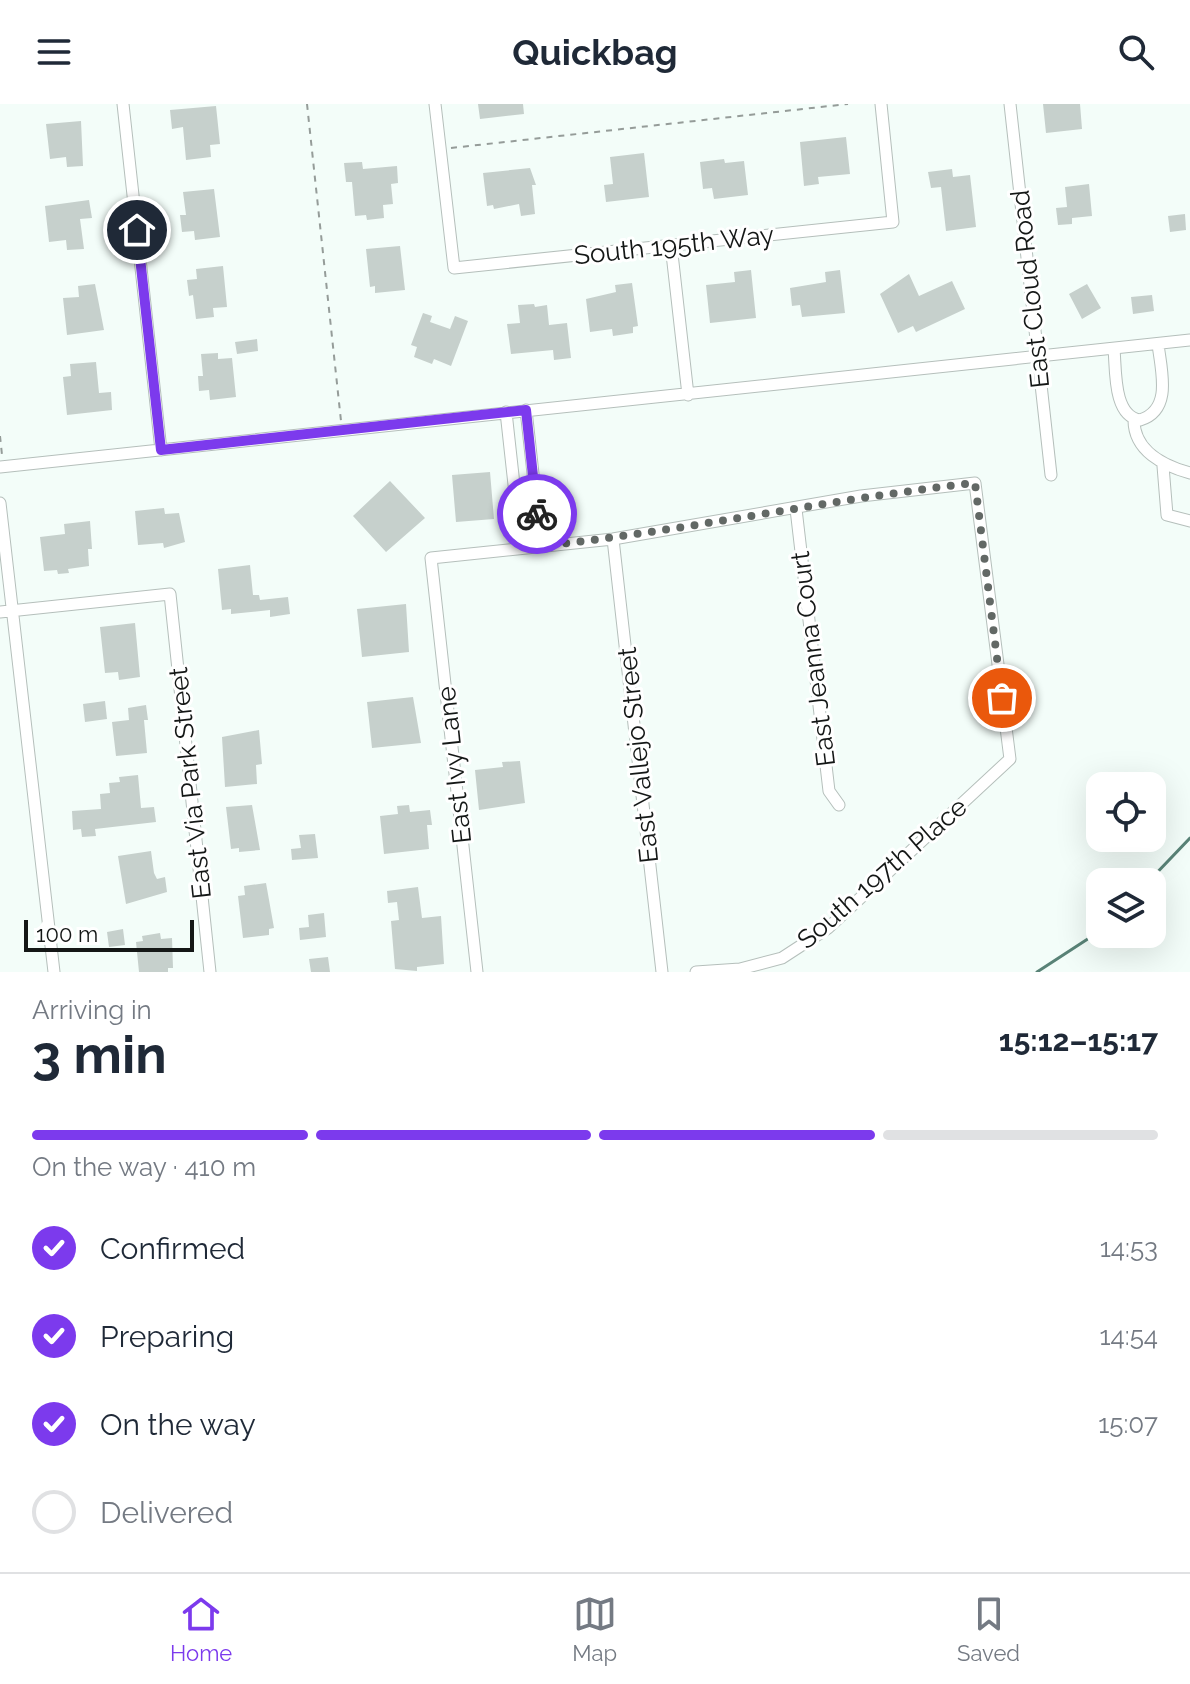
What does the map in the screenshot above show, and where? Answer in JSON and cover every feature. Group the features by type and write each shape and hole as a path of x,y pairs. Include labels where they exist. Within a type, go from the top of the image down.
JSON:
{"street":[{"path":"123,104 161,450"},
{"path":"435,104 440,149"},
{"name":"South 195th Way","path":"440,149 454,268 893,222 881,104"},
{"name":"East Cloud Road","path":"1010,104 1051,475"},
{"path":"671,245 688,395"},
{"path":"2,467 1190,340"},
{"path":"1134,420 1152,414 1162,399 1158,344"},
{"path":"1114,349 1121,406 1134,420 1139,441 1163,466 1190,473"},
{"path":"526,410 541,546"},
{"path":"506,412 521,548 613,539 796,509"},
{"path":"1163,466 1167,515 1190,521"},
{"name":"South 197th Place","path":"696,972 740,969 782,958 828,928 1010,759 975,483 861,496 796,509"},
{"path":"0,503 6,611 54,972"},
{"path":"517,508 536,506"},
{"name":"East Jeanna Court","path":"796,509 829,791 839,805"},
{"name":"East Vallejo Street","path":"613,539 662,972"},
{"name":"East Ivy Lane","path":"477,972 431,558 521,548"},
{"name":"East Via Park Street","path":"6,611 170,594 210,972"}],"path":[{"path":"307,104 342,431"},
{"path":"440,149 848,104"},
{"path":"0,436 2,467"}],"building":[{"path":"478,104 523,104 524,114 480,119"},
{"path":"1043,104 1080,104 1082,129 1046,133"},
{"path":"216,106 220,144 210,145 211,157 186,160 183,127 172,129 170,110"},
{"path":"81,121 83,166 67,167 66,157 50,159 46,124"},
{"path":"846,137 850,174 818,177 819,184 804,186 800,142"},
{"path":"644,153 649,197 606,202 604,185 613,184 610,157"},
{"path":"724,159 725,163 744,161 748,195 714,199 712,188 703,189 700,162"},
{"path":"362,162 363,169 397,166 398,183 391,184 393,204 383,205 384,218 367,220 366,215 355,216 352,182 346,182 344,163"},
{"path":"530,168 536,185 532,185 535,214 521,216 519,204 494,209 493,205 487,206 483,173"},
{"path":"952,169 953,177 970,175 976,227 946,231 941,187 931,188 928,172"},
{"path":"1089,184 1092,216 1072,218 1072,224 1058,225 1056,208 1067,207 1065,187"},
{"path":"214,189 220,237 195,240 194,231 182,232 180,215 186,215 183,192"},
{"path":"89,200 92,218 80,219 84,249 67,250 66,240 49,242 45,206"},
{"path":"1185,214 1186,230 1170,232 1168,216"},
{"path":"400,246 405,290 375,293 375,286 370,287 366,249"},
{"path":"223,266 227,307 213,308 214,317 196,319 193,295 189,296 187,280 197,279 196,269"},
{"path":"751,270 756,318 710,323 706,285 735,282 734,272"},
{"path":"840,270 845,313 802,317 800,305 792,306 790,288 826,282 825,272"},
{"path":"909,274 919,296 952,281 965,309 916,332 913,326 898,333 880,294"},
{"path":"632,283 638,326 633,327 633,333 613,336 612,329 590,332 586,299 616,292 615,285"},
{"path":"95,284 104,330 67,335 63,298 79,297 78,286"},
{"path":"1087,284 1101,308 1082,319 1069,294"},
{"path":"1152,295 1154,311 1133,314 1131,297"},
{"path":"534,304 535,307 547,305 549,325 567,323 571,358 554,360 553,350 511,354 507,324 520,323 518,305"},
{"path":"423,313 432,316 430,322 450,329 455,316 468,321 451,366 434,359 432,364 414,357 417,347 411,345"},
{"path":"257,339 258,351 237,354 235,342"},
{"path":"218,353 218,359 232,358 236,397 210,400 209,390 199,391 198,376 203,376 201,354"},
{"path":"96,362 99,393 111,392 112,410 67,415 63,377 71,376 70,364"},
{"path":"490,472 494,519 456,522 452,475"},
{"path":"390,481 425,518 386,552 353,516"},
{"path":"164,508 165,514 179,513 185,542 164,548 163,543 138,545 135,511"},
{"path":"90,521 92,549 88,549 89,566 68,569 69,573 44,571 40,537 65,534 64,524"},
{"path":"250,565 253,595 259,595 260,600 288,597 290,614 270,617 270,610 231,614 231,609 222,610 218,569"},
{"path":"406,604 409,652 362,657 357,609"},
{"path":"135,623 140,677 119,680 118,672 105,673 100,627"},
{"path":"413,697 421,743 372,748 367,702"},
{"path":"105,701 107,719 85,722 83,704"},
{"path":"146,705 147,753 116,756 112,722 129,720 128,708"},
{"path":"259,730 262,764 256,765 257,784 225,787 222,737"},
{"path":"520,761 525,803 479,810 475,770 503,767 502,762"},
{"path":"138,775 141,808 154,807 156,822 95,829 96,836 82,837 81,829 73,830 72,811 101,809 100,794 110,793 109,783 120,782 119,777"},
{"path":"252,805 260,850 239,852 239,848 231,849 226,807"},
{"path":"409,805 410,812 430,810 432,825 427,825 429,849 384,854 380,816 398,814 397,806"},
{"path":"315,834 318,858 292,860 291,849 301,848 299,835"},
{"path":"151,851 154,873 157,879 165,877 167,892 126,904 118,856"},
{"path":"266,883 274,928 269,929 269,935 243,938 238,896 245,895 244,886"},
{"path":"418,887 422,918 441,916 444,964 417,967 417,971 395,969 391,921 399,920 397,902 388,903 387,891"},
{"path":"324,913 326,937 300,940 299,928 309,927 308,915"},
{"path":"123,929 125,945 109,947 107,932"},
{"path":"160,933 161,939 172,938 173,968 168,968 168,972 139,972 136,942 143,941 142,936"},
{"path":"328,957 330,972 311,972 309,959"}],"waterway":[{"path":"1161,868 1190,838"},
{"path":"1037,972 1086,940"}],"way so far":[{"path":"537,514 541,546 710,524 861,496 975,483 1002,698"}],"route":[{"path":"137,230 161,450 526,410 537,514"}]}
